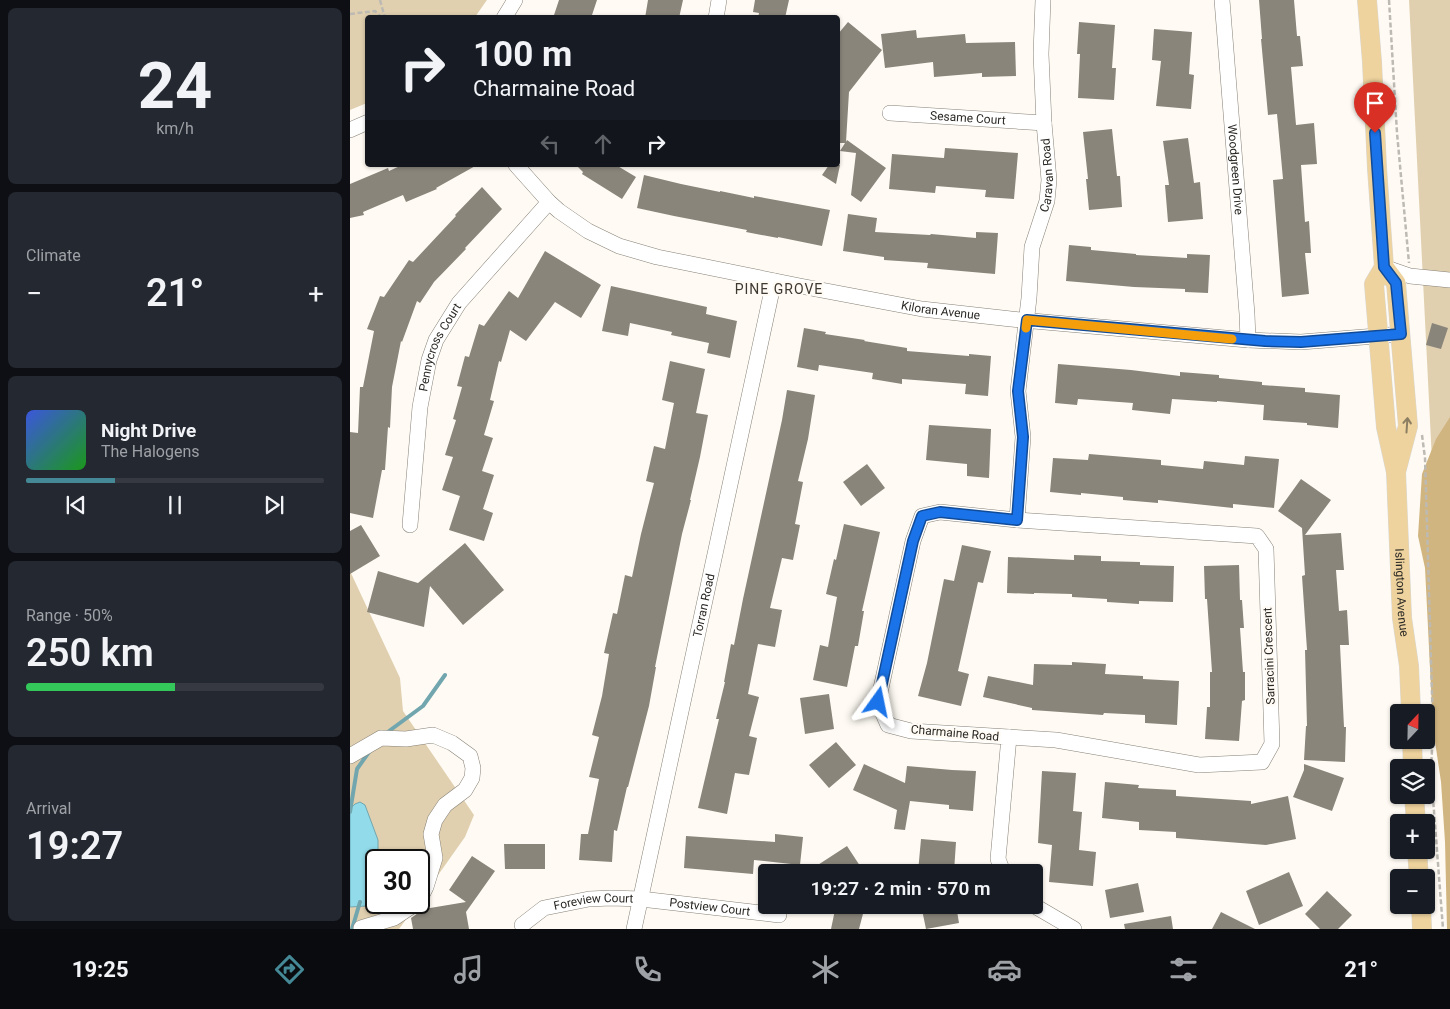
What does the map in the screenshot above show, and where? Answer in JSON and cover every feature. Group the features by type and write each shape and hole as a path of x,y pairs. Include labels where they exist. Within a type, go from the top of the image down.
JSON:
{"main road":[{"name":"Islington Avenue","path":"1367,0 1384,267 1396,283 1408,426 1396,472"},
{"name":"Islington Avenue","path":"1384,267 1374,284 1386,427 1396,472 1402,618 1409,666 1411,704"},
{"path":"1421,914 1422,929"}],"street":[{"path":"506,15 515,0"},
{"path":"717,15 720,0"},
{"name":"Caravan Road","path":"1027,320 1032,247 1047,201 1049,180 1041,54 1044,0"},
{"name":"Woodgreen Drive","path":"1222,0 1248,340"},
{"name":"Sesame Court","path":"890,113 1044,123"},
{"path":"350,130 365,123"},
{"name":"Kiloran Avenue","path":"518,167 549,202 574,223 631,250 774,281 922,309 1248,340 1301,342 1401,334"},
{"name":"Pennycross Court","path":"410,525 420,407 429,360 436,340 451,315 473,286 549,202"},
{"path":"1384,267 1410,276 1450,280"},
{"name":"Torran Road","path":"634,929 774,281"},
{"path":"1017,520 1023,437 1018,391 1027,320"},
{"name":"Charmaine Road","path":"1000,864 998,859 1009,737 912,730 888,725 878,702 913,541 922,516 940,512 1017,520"},
{"name":"Sarracini Crescent","path":"1009,737 1056,740 1199,765 1262,762 1272,744 1266,549 1257,536 1017,520"},
{"path":"350,756 381,738 406,739 433,736 452,743 470,756 473,768 472,778 465,790 446,805 435,820 431,834 435,858 430,874"},
{"name":"Foreview Court","path":"522,925 544,908 589,899 641,899"},
{"name":"Postview Court","path":"641,899 779,915"},
{"path":"1043,911 1074,929"},
{"path":"361,928 394,918 400,914"}],"path":[{"path":"380,0 383,15"},
{"path":"1389,0 1397,133 1410,276"},
{"path":"350,14 374,11 380,15"},
{"path":"1421,430 1425,458 1433,728 1431,772 1443,929"}],"shaded area":[{"path":"350,0 487,0 476,15 365,15 365,104 350,110"},
{"path":"1409,0 1450,0 1450,822"},
{"path":"1450,417 1450,929 1447,929 1445,842 1441,782 1435,742 1435,704 1432,704 1425,568 1418,536 1422,474 1436,439"},
{"path":"350,571 400,678 403,711 474,815 465,837 430,886 430,849 365,849 365,914 410,914 399,929 350,929"}],"water":[{"path":"360,802 365,805 378,840 378,849 365,849 365,906 350,907 350,809"}],"building":[{"path":"559,0 597,0 592,15 554,15"},
{"path":"648,0 683,0 680,15 646,15"},
{"path":"755,0 789,0 786,15 759,15 759,13 753,12"},
{"path":"1259,0 1294,0 1297,36 1300,36 1303,66 1291,67 1296,125 1314,123 1317,164 1301,165 1305,222 1309,221 1311,253 1305,253 1309,294 1282,297 1273,180 1283,179 1277,114 1268,115"},
{"path":"848,22 882,50 849,92 846,142 847,140 886,168 861,202 851,195 856,153 840,151 845,143 840,143 840,32"},
{"path":"1079,22 1115,25 1112,68 1116,68 1114,100 1078,98 1080,54 1077,54"},
{"path":"1154,29 1192,32 1189,74 1194,75 1191,109 1156,106 1161,61 1152,60"},
{"path":"916,30 917,38 965,34 966,43 1015,42 1016,76 982,77 982,73 934,77 933,62 885,68 881,34"},
{"path":"1112,129 1117,176 1120,176 1122,207 1089,210 1083,132"},
{"path":"1188,138 1194,183 1200,182 1203,219 1168,222 1165,185 1169,185 1163,141"},
{"path":"945,148 1018,153 1014,199 985,197 986,190 936,186 935,193 889,189 892,154 944,158"},
{"path":"398,167 473,167 437,189 406,202 403,195 363,212 364,215 350,218 350,184 388,168 389,171"},
{"path":"578,167 619,167 636,177 622,199 582,174 583,172"},
{"path":"828,167 840,167 836,184 822,175"},
{"path":"644,175 720,192 754,198 754,196 830,210 822,246 746,232 747,230 637,208"},
{"path":"482,187 502,209 434,282 420,303 417,301 401,341 392,387 385,470 382,470 373,518 350,513 350,432 358,433 360,387 363,387 374,331 367,329 380,296 384,297 409,260 413,262"},
{"path":"848,214 877,218 875,232 976,238 976,232 998,233 995,274 927,268 928,263 884,260 884,257 843,251"},
{"path":"1069,245 1091,247 1091,250 1136,255 1187,258 1187,254 1210,255 1208,293 1185,292 1185,289 1066,281"},
{"path":"545,251 601,285 581,318 555,302 526,341 510,330 501,362 499,361 490,400 494,401 484,435 493,438 482,471 494,475 483,509 493,513 484,541 449,530 460,496 442,490 453,457 445,455 456,420 453,419 462,387 457,386 465,356 469,357 479,324 484,326 509,291 518,298"},
{"path":"611,286 707,307 706,314 737,321 730,358 707,353 709,343 671,335 672,332 630,323 628,336 602,331"},
{"path":"1432,323 1448,328 1441,349 1426,345"},
{"path":"804,328 826,332 825,334 907,348 907,351 991,356 988,396 965,394 966,384 902,379 902,384 872,379 873,373 819,365 818,371 797,367"},
{"path":"670,361 705,369 696,413 708,415 655,667 649,706 617,831 614,830 612,862 579,860 581,834 588,834 599,779 589,777 599,737 592,735 602,696 609,654 604,653 613,613 617,614 625,575 632,577 654,483 646,481 654,446 665,449 674,403 662,400"},
{"path":"1058,364 1180,376 1180,372 1219,375 1219,378 1262,382 1262,385 1305,388 1305,392 1340,395 1338,428 1307,425 1307,423 1263,420 1264,405 1172,399 1170,414 1132,410 1133,403 1078,399 1077,405 1055,403"},
{"path":"787,390 815,395 808,439 798,481 803,482 795,524 800,525 793,560 782,558 770,608 782,610 775,647 758,644 748,694 759,697 749,736 757,738 749,775 735,773 727,814 698,808 719,719 716,719 725,682 731,644 734,645"},
{"path":"929,425 991,429 989,478 967,476 967,464 926,460"},
{"path":"1089,454 1161,460 1161,465 1203,469 1204,461 1244,465 1245,456 1279,459 1274,508 1233,504 1233,508 1158,500 1158,503 1123,500 1123,497 1050,492 1053,458 1088,460"},
{"path":"867,464 885,488 861,506 843,482"},
{"path":"1301,479 1331,500 1305,535 1341,533 1344,570 1336,570 1339,611 1347,610 1349,645 1340,645 1344,727 1346,727 1345,762 1304,760 1307,726 1305,650 1307,650 1302,576 1305,575 1302,528 1278,511"},
{"path":"844,524 880,532 862,611 864,611 858,646 855,646 847,687 813,680 820,645 828,647 837,597 826,594"},
{"path":"361,525 380,556 350,574 350,531"},
{"path":"465,543 504,590 463,625 430,586 424,627 367,612 378,571 418,583"},
{"path":"962,545 991,551 983,583 978,582 958,671 969,674 961,706 918,696 927,663 944,579 954,581"},
{"path":"1074,555 1101,556 1101,561 1140,562 1140,565 1174,566 1173,602 1139,601 1139,604 1107,602 1107,599 1072,597 1072,594 1007,593 1008,557 1074,560"},
{"path":"1239,565 1240,600 1242,600 1244,628 1240,628 1243,672 1245,672 1245,700 1242,701 1239,741 1205,739 1207,707 1210,707 1210,672 1212,672 1204,566"},
{"path":"1072,662 1106,664 1105,674 1143,676 1143,679 1179,681 1177,725 1145,723 1145,715 1104,713 1103,715 1032,710 1032,708 983,697 988,676 1033,685 1034,664 1072,665"},
{"path":"829,694 834,729 805,734 800,698"},
{"path":"836,742 856,765 829,788 809,765"},
{"path":"864,764 905,783 907,766 976,771 973,811 949,809 949,805 910,801 905,830 894,829 897,810 853,790"},
{"path":"1304,764 1344,778 1332,811 1293,797 1304,770"},
{"path":"1042,771 1076,773 1073,811 1082,812 1079,850 1096,852 1093,886 1049,882 1052,845 1038,843"},
{"path":"1105,782 1139,785 1138,788 1176,790 1176,796 1251,801 1251,804 1288,796 1296,839 1266,845 1176,838 1176,832 1139,830 1139,822 1102,818"},
{"path":"775,834 803,837 800,864 754,860 753,874 684,868 686,836 775,842"},
{"path":"921,839 956,842 955,864 919,864"},
{"path":"504,844 545,844 545,869 505,869"},
{"path":"847,846 859,864 819,864"},
{"path":"472,856 495,871 466,912 469,929 413,929 411,918 417,914 430,914 430,908 466,902 449,890"},
{"path":"1289,872 1303,906 1259,925 1246,891"},
{"path":"1138,883 1144,912 1110,918 1105,890"},
{"path":"1327,891 1352,915 1338,929 1320,929 1305,914"},
{"path":"1221,912 1255,929 1212,929"},
{"path":"834,914 863,914 859,929 831,929"},
{"path":"923,914 958,914 959,923 926,929"},
{"path":"1171,916 1173,929 1125,929 1124,924"}],"waterway":[{"path":"385,734 423,706 445,675"},
{"path":"350,812 357,769 369,752"},
{"path":"352,929 360,902"}],"slow traffic":[{"path":"1026,328 1027,320 1232,339"}],"district":[{"name":"PINE GROVE","path":"779,289"}],"route":[{"path":"878,702 913,541 922,516 940,512 1017,520 1023,437 1018,391 1027,320 1265,341 1301,342 1401,334 1396,283 1384,267 1375,133"}]}
